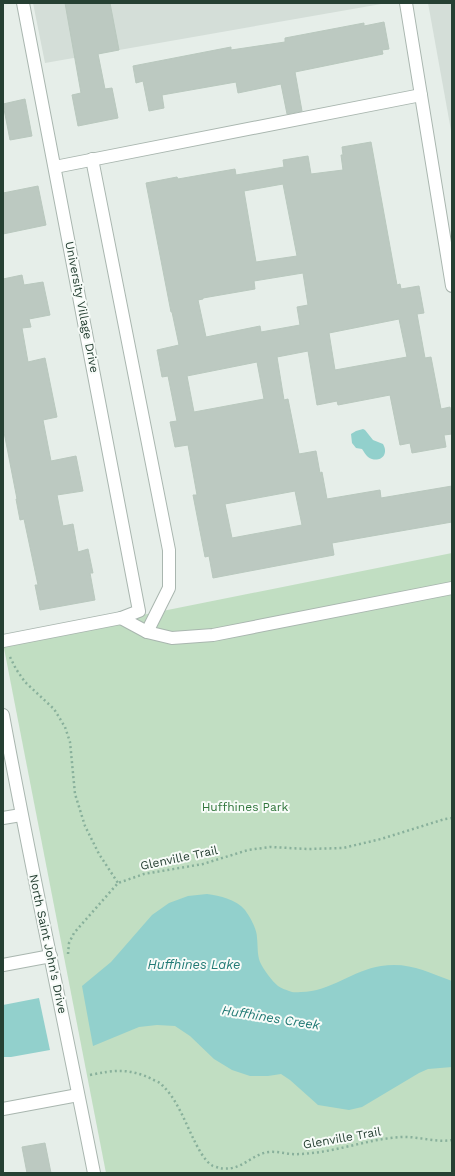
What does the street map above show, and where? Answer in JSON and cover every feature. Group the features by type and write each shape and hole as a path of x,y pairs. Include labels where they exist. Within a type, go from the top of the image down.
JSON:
{"street":[{"name":"University Village Drive","path":"23,3 139,611 121,618"},
{"path":"406,3 452,286"},
{"path":"55,167 421,96"},
{"path":"92,159 169,550 169,588 147,632"},
{"path":"3,641 121,618 147,632 172,638 213,635 452,588"},
{"name":"North Saint John's Drive","path":"3,715 21,814 94,1173"},
{"path":"3,818 21,814"},
{"path":"3,965 51,956"},
{"path":"3,1109 78,1095"}],"path":[{"path":"10,656 16,669 25,682 54,710 64,727 70,742 75,794 85,826 99,854 118,883"},
{"name":"Glenville Trail","path":"68,957 69,943 74,933 118,883 144,874 204,864 248,850 270,847 308,849 343,848 381,839 452,818"},
{"name":"Glenville Trail","path":"75,1078 112,1070 129,1071 145,1075 162,1084 173,1098 200,1153 213,1166 225,1169 236,1169 265,1152 275,1151 298,1154 401,1137 416,1137 440,1141 452,1140"}],"shaded area":[{"path":"33,3 387,3 45,63"},
{"path":"428,3 452,3 452,136"}],"green space":[{"name":"Huffhines Park","path":"452,553 452,1173 106,1173 3,643"}],"water":[{"path":"363,429 373,440 383,444 385,452 382,458 376,460 368,457 362,449 356,448 352,443 351,434"},
{"name":"Huffhines Lake","path":"207,894 222,897 237,903 245,910 257,934 258,956 261,965 278,986 290,992 312,991 332,985 371,968 391,965 401,965 418,969 452,981 452,1067 428,1069 362,1107 349,1110 318,1105 281,1074 250,1076 232,1070 214,1059 190,1036 175,1026 157,1025 139,1027 93,1046 82,986 111,962 152,915 169,903 188,896"},
{"path":"39,998 50,1050 3,1057 3,1005"}],"building":[{"path":"65,3 110,3 119,50 98,54 105,89 112,88 118,118 78,126 72,95 81,93"},
{"path":"384,22 389,49 382,50 383,54 295,72 302,111 287,114 281,84 238,93 236,82 162,95 164,108 149,111 143,81 136,83 133,66 231,47 231,50 285,42 285,38 364,23 364,26"},
{"path":"25,99 32,136 10,140 3,104"},
{"path":"371,142 397,285 400,284 401,289 419,286 424,313 417,314 425,358 431,357 441,409 450,407 452,416 452,434 444,435 446,447 412,453 410,443 400,445 390,395 338,405 337,401 317,405 308,351 277,357 284,400 288,399 299,454 316,451 327,499 380,490 381,498 452,486 452,522 332,543 334,555 213,578 209,556 205,557 193,495 197,495 188,445 175,447 170,422 177,421 168,376 162,377 157,350 179,345 171,312 146,183 235,169 236,175 284,167 283,160 308,156 311,174 343,170 341,155 343,155 342,147","holes":["283,184 297,256 256,262 244,191","303,273 308,305 297,307 300,325 261,332 260,326 206,337 198,300 255,289 254,281","399,319 407,357 335,370 329,333","257,362 264,399 194,412 187,376","295,491 302,525 232,538 225,504"]},
{"path":"38,186 46,225 3,234 3,193"},
{"path":"22,275 24,285 43,282 50,315 29,319 31,327 22,328 28,362 45,358 57,417 43,420 51,461 76,456 83,491 57,495 63,526 73,524 78,552 88,549 93,573 90,573 95,600 40,610 35,585 38,585 24,519 20,520 3,427 3,279"},
{"path":"45,1143 51,1173 27,1173 22,1147"}],"water label":[{"name":"Huffhines Creek","path":"271,1017"}]}
